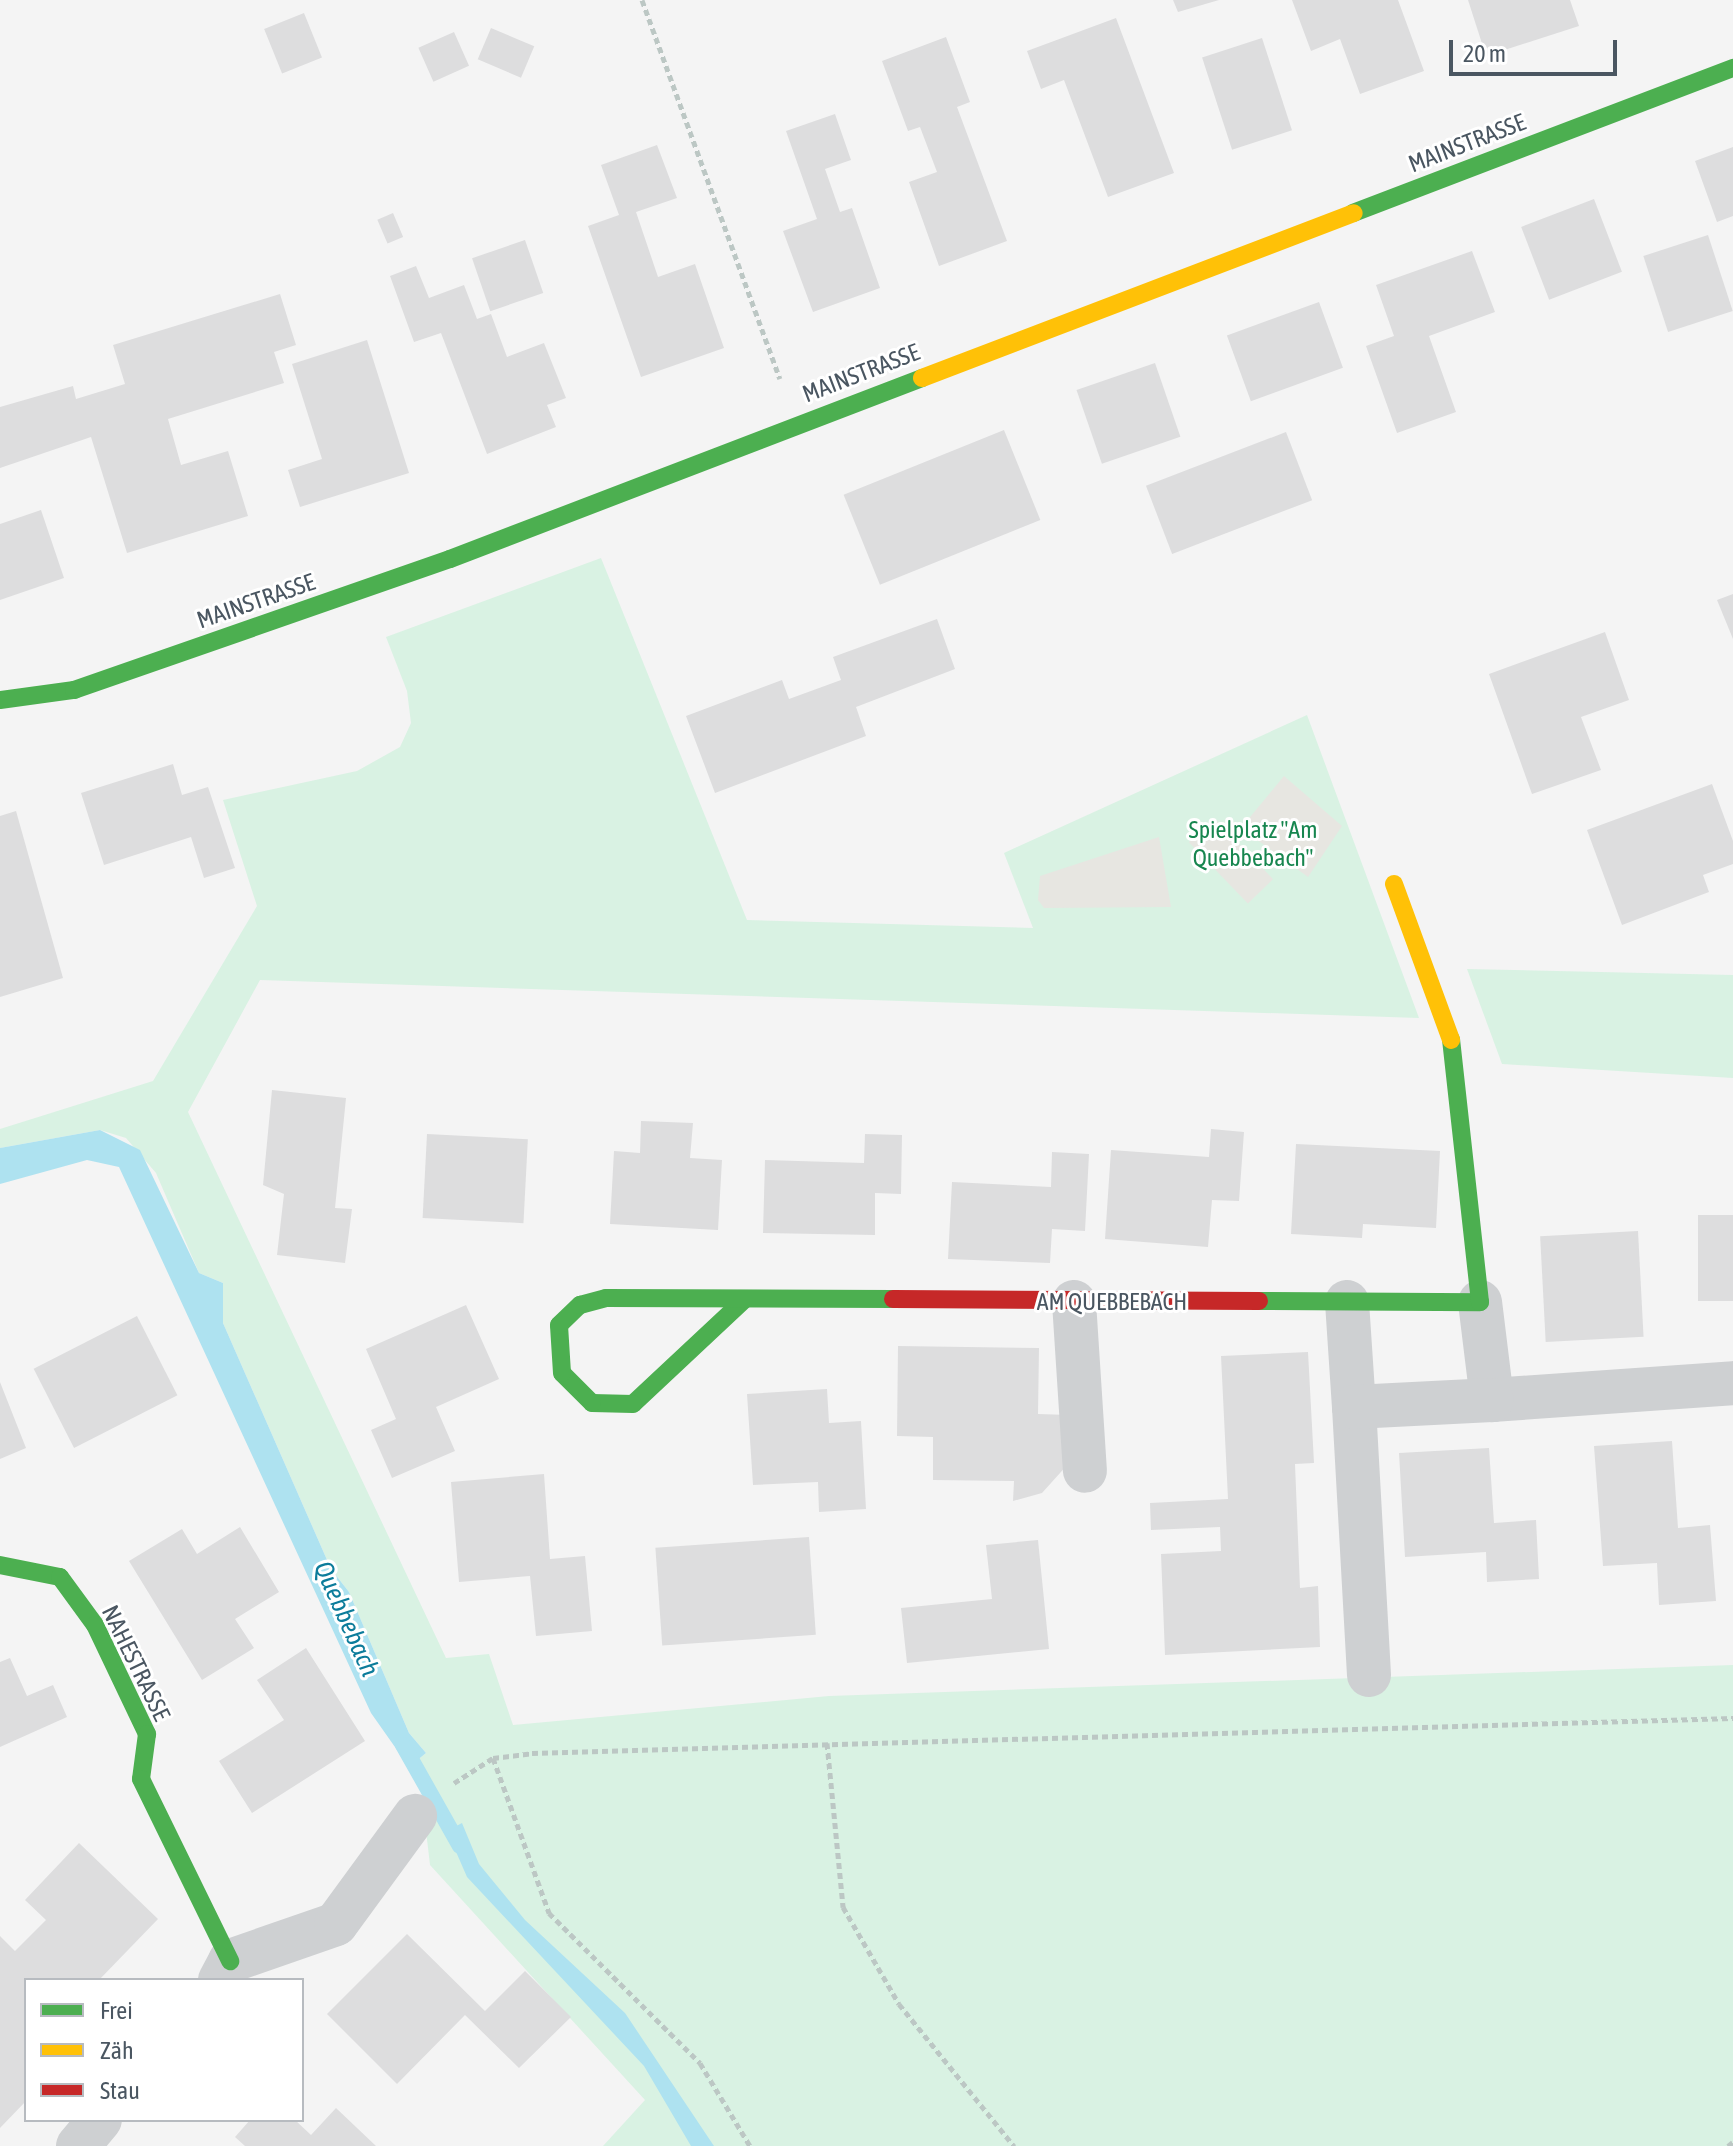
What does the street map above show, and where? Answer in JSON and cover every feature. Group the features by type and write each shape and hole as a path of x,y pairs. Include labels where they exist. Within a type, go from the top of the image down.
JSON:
{"street":[{"name":"MAINSTRASSE","path":"0,700 89,685 450,559 796,424 1733,68"},
{"path":"1394,884 1456,1055 1492,1400"},
{"name":"AM QUEBBEBACH","path":"744,1300 633,1404 592,1403 562,1373 559,1325 580,1305 606,1298 1480,1302"},
{"path":"1074,1302 1085,1471"},
{"path":"1347,1302 1369,1675"},
{"path":"1354,1407 1733,1383"},
{"name":"NAHESTRASSE","path":"0,1565 60,1577 95,1625 147,1734 141,1779 225,1970"},
{"path":"225,1970 336,1924 415,1816"},
{"path":"78,2146 98,2122"}],"path":[{"path":"642,0 796,424"},
{"path":"482,1763 493,1758 826,1743 1733,1718"},
{"path":"826,1743 843,1907 899,2004 1014,2146"},
{"path":"493,1758 549,1913 700,2063 750,2146"},
{"path":"1728,2146 1733,2142"}],"green space":[{"name":"Spielplatz \"Am Quebbebach\"","path":"601,558 747,920 1033,928 1004,853 1307,715 1419,1018 260,980 188,1112 446,1658 489,1654 513,1725 829,1696 1733,1665 1733,2146 603,2146 645,2100 430,1865 421,1788 409,1767 426,1753 409,1733 349,1592 331,1569 223,1323 223,1283 199,1273 156,1173 126,1138 100,1130 0,1148 0,1129 153,1081 257,906 223,800 357,771 400,747 411,723 407,691 386,637"},
{"path":"1467,969 1733,975 1733,1078 1502,1064"}],"sand":[{"path":"1284,776 1342,826 1308,877 1241,828"},
{"path":"1214,818 1273,879 1248,903 1189,842"},
{"path":"1159,837 1171,907 1044,908 1038,900 1040,876"}],"water":[{"path":"100,1130 140,1150 199,1273 223,1283 223,1323 331,1569 349,1592 409,1733 426,1753 409,1767 371,1713 119,1167 87,1160 0,1184 0,1148"},
{"path":"462,1823 479,1864 525,1920 625,2013 714,2146 691,2146 644,2066 467,1877 447,1831"}],"building":[{"path":"1173,0 1219,0 1178,12"},
{"path":"1292,0 1398,0 1424,71 1360,94 1340,39 1311,51"},
{"path":"1468,0 1570,0 1579,26 1486,56"},
{"path":"304,13 322,58 282,74 264,29"},
{"path":"1116,18 1174,173 1108,197 1064,80 1041,89 1027,51"},
{"path":"491,28 534,46 521,78 478,59"},
{"path":"454,32 469,66 433,82 418,48"},
{"path":"946,37 970,102 957,107 1007,241 939,266 909,182 937,172 920,127 908,131 882,61"},
{"path":"1262,38 1292,130 1232,150 1202,57"},
{"path":"835,114 851,160 825,169 840,212 852,208 880,288 813,312 783,231 817,219 786,131"},
{"path":"657,145 677,198 636,212 658,277 695,264 724,348 641,377 588,226 619,215 601,165"},
{"path":"1733,147 1733,216 1717,222 1695,161"},
{"path":"1594,199 1622,272 1549,300 1521,227"},
{"path":"393,213 403,237 388,244 377,220"},
{"path":"1708,235 1733,311 1668,332 1643,256"},
{"path":"525,240 543,293 490,311 472,258"},
{"path":"1472,251 1495,312 1429,336 1456,412 1397,433 1366,346 1394,336 1376,285"},
{"path":"416,266 429,298 464,285 477,319 491,314 507,357 544,343 566,398 547,405 556,427 487,454 441,333 414,342 390,276"},
{"path":"280,294 296,345 274,352 284,383 168,419 181,465 228,451 248,516 127,553 91,437 0,468 0,407 73,386 76,399 125,384 113,345"},
{"path":"1319,302 1343,368 1251,401 1227,336"},
{"path":"367,340 409,473 300,507 288,470 322,459 292,364"},
{"path":"1155,363 1180,437 1102,464 1077,390"},
{"path":"1004,430 1040,520 880,585 844,495"},
{"path":"1286,432 1312,500 1172,554 1146,486"},
{"path":"41,510 64,578 0,600 0,524"},
{"path":"1733,594 1733,639 1717,600"},
{"path":"937,619 955,669 856,707 866,736 715,793 686,716 782,680 789,699 841,680 833,657"},
{"path":"1605,632 1629,700 1581,717 1601,770 1532,794 1489,674"},
{"path":"173,764 182,795 208,787 235,868 204,878 191,837 104,865 81,793"},
{"path":"1712,784 1733,841 1733,864 1703,875 1709,892 1622,925 1587,830"},
{"path":"16,811 63,978 0,997 0,816"},
{"path":"272,1090 346,1098 335,1208 352,1209 345,1263 277,1255 284,1194 263,1185"},
{"path":"641,1121 693,1123 690,1158 722,1160 718,1230 610,1224 614,1151 640,1153"},
{"path":"1211,1129 1244,1132 1239,1201 1212,1200 1208,1247 1105,1239 1111,1150 1209,1157"},
{"path":"427,1134 528,1139 523,1223 423,1218"},
{"path":"865,1134 902,1135 901,1194 875,1193 875,1235 763,1233 765,1160 864,1163"},
{"path":"1296,1144 1440,1151 1436,1228 1363,1224 1362,1238 1291,1234"},
{"path":"1052,1152 1089,1154 1085,1231 1052,1229 1050,1263 948,1259 952,1182 1051,1187"},
{"path":"1698,1215 1733,1215 1733,1301 1698,1301"},
{"path":"1638,1231 1644,1337 1546,1342 1540,1236"},
{"path":"466,1305 499,1379 436,1407 455,1451 392,1478 371,1430 396,1419 366,1349"},
{"path":"137,1316 177,1395 74,1448 34,1369"},
{"path":"898,1346 1039,1348 1038,1414 1070,1415 1069,1463 1042,1493 1013,1501 1014,1481 933,1480 933,1437 897,1436"},
{"path":"1308,1352 1314,1463 1295,1464 1300,1588 1318,1586 1320,1647 1165,1655 1161,1554 1221,1551 1220,1527 1151,1530 1150,1503 1228,1499 1221,1356"},
{"path":"0,1382 26,1448 0,1459"},
{"path":"827,1389 829,1423 861,1421 866,1509 819,1512 818,1482 753,1485 747,1394"},
{"path":"1672,1441 1678,1528 1710,1525 1716,1601 1659,1605 1657,1563 1603,1566 1594,1446"},
{"path":"1489,1448 1494,1523 1536,1520 1539,1579 1487,1582 1486,1552 1405,1557 1399,1453"},
{"path":"544,1474 550,1559 585,1556 592,1631 536,1636 530,1576 459,1582 451,1482"},
{"path":"240,1527 279,1592 235,1619 254,1648 202,1680 129,1561 182,1529 197,1554"},
{"path":"809,1537 816,1635 662,1646 655,1548"},
{"path":"1038,1540 1049,1649 907,1663 901,1608 992,1599 986,1545"},
{"path":"306,1648 365,1741 252,1813 219,1761 284,1720 257,1680"},
{"path":"10,1658 27,1696 53,1685 67,1717 0,1747 0,1662"},
{"path":"79,1843 158,1919 101,1978 24,1978 24,2103 0,2128 0,1936 15,1951 46,1920 25,1900"},
{"path":"407,1934 485,2011 525,1971 571,2017 519,2068 465,2015 397,2084 327,2014"},
{"path":"336,2108 376,2146 245,2146 235,2137 248,2122 297,2122 311,2135"}],"waterway":[{"name":"Quebbebach","path":"403,1745 460,1846"}],"traffic: fast":[{"path":"1353,213 1733,68"},
{"path":"0,700 74,690 450,559 922,378"},
{"path":"1259,1301 1480,1302 1451,1040"},
{"path":"744,1300 633,1404 592,1403 562,1373 559,1325 580,1305 606,1298 893,1299"},
{"path":"0,1565 60,1577 95,1625 147,1734 141,1779 230,1961"}],"traffic: slow":[{"path":"922,378 1353,213"},
{"path":"1394,884 1451,1040"}],"traffic: jam":[{"path":"893,1299 1259,1301"}]}
